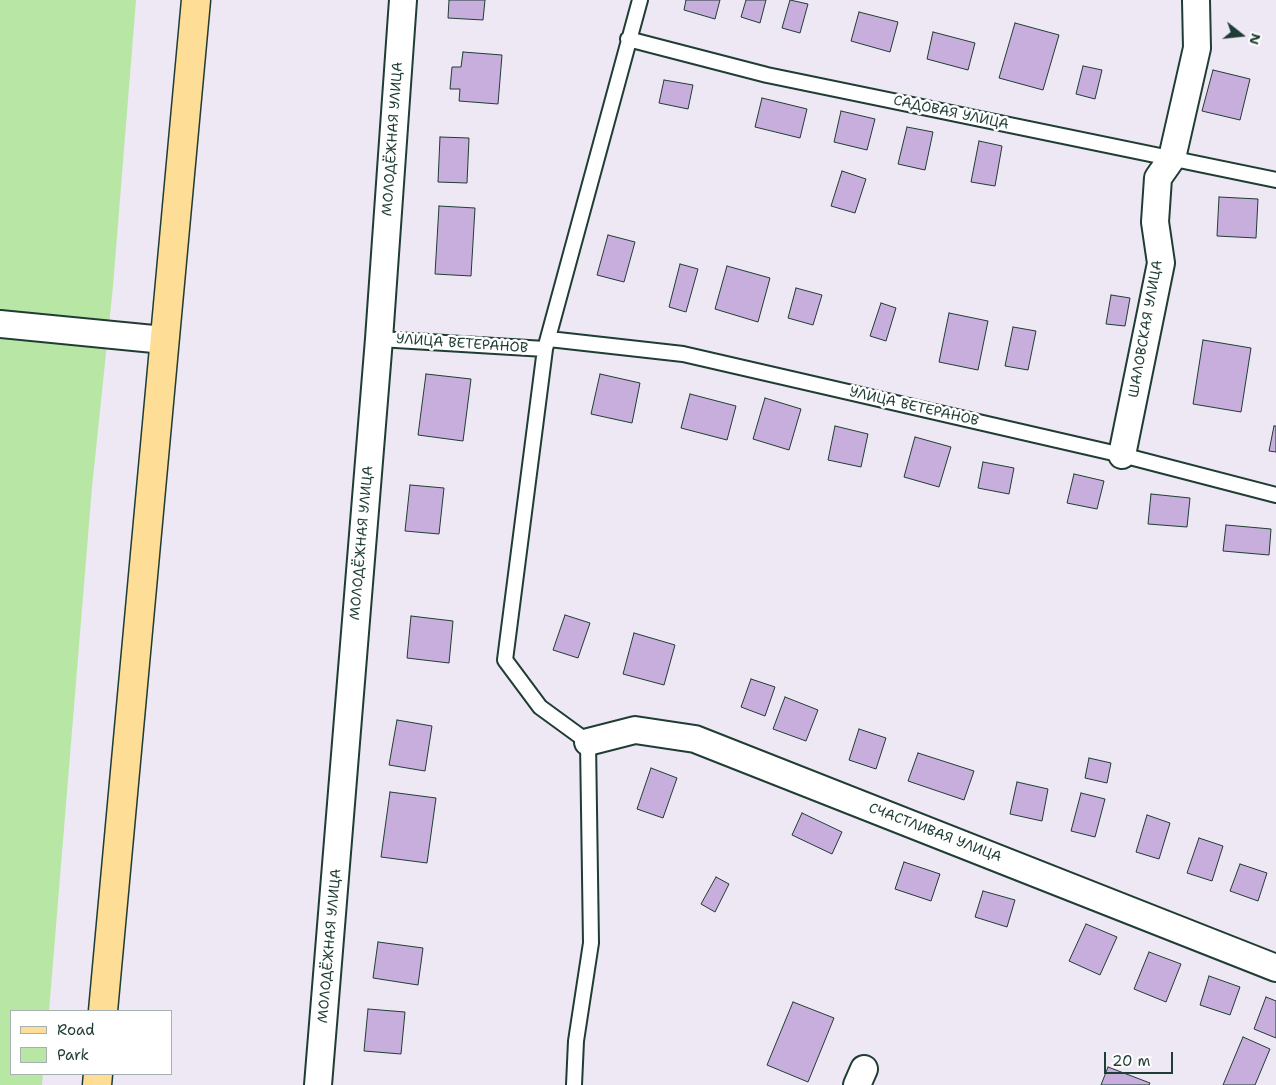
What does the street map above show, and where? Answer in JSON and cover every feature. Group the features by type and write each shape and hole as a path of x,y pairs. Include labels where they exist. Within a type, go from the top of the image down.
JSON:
{"main road":[{"path":"103,1010 196,0"}],"street":[{"name":"МОЛОДЁЖНАЯ УЛИЦА","path":"318,1085 379,339 403,0"},
{"name":"ШАЛОВСКАЯ УЛИЦА","path":"1122,455 1161,263 1155,222 1158,178 1172,158 1197,48 1196,0"},
{"path":"0,324 164,340"},
{"name":"СЧАСТЛИВАЯ УЛИЦА","path":"588,742 635,730 695,739 1276,968"}],"lane":[{"path":"574,1085 576,1041 591,943 588,742 540,707 505,660 547,344 640,0"},
{"name":"САДОВАЯ УЛИЦА","path":"628,39 767,75 1276,180"},
{"name":"УЛИЦА ВЕТЕРАНОВ","path":"379,339 547,344 683,354 1122,455 1276,495"}],"green space":[{"path":"0,0 136,0 113,286 92,487 49,1010 10,1010 10,1075 43,1075 42,1085 0,1085"}],"building":[{"path":"449,0 485,0 483,20 448,18"},
{"path":"686,0 720,0 715,19 684,10"},
{"path":"746,0 766,0 760,23 741,17"},
{"path":"790,0 808,4 800,33 782,28"},
{"path":"859,12 898,22 890,52 851,41"},
{"path":"1015,23 1059,35 1043,90 999,78"},
{"path":"933,32 975,43 968,70 927,59"},
{"path":"463,52 502,55 498,104 459,101 460,89 450,89 452,67 461,67"},
{"path":"1083,66 1102,70 1095,99 1076,94"},
{"path":"1213,70 1250,79 1240,120 1202,111"},
{"path":"664,80 693,85 688,109 659,103"},
{"path":"762,98 807,109 800,138 755,127"},
{"path":"841,111 875,119 867,150 834,142"},
{"path":"907,127 933,132 925,170 898,164"},
{"path":"440,137 469,138 467,183 438,182"},
{"path":"979,141 1002,146 995,186 971,182"},
{"path":"842,171 866,179 855,213 831,206"},
{"path":"1219,197 1258,199 1256,238 1217,236"},
{"path":"439,206 475,208 471,276 435,274"},
{"path":"608,235 635,242 624,282 597,275"},
{"path":"680,264 698,269 686,312 669,307"},
{"path":"727,266 770,278 758,322 715,309"},
{"path":"796,288 822,295 813,325 788,318"},
{"path":"1111,295 1130,298 1125,326 1106,324"},
{"path":"881,303 896,308 886,341 870,336"},
{"path":"949,313 988,321 978,370 939,362"},
{"path":"1013,327 1036,331 1028,370 1005,366"},
{"path":"1203,340 1251,348 1241,412 1193,404"},
{"path":"426,374 471,379 463,441 418,435"},
{"path":"600,374 640,383 632,423 591,414"},
{"path":"690,394 736,406 727,440 681,428"},
{"path":"765,398 801,409 789,450 753,439"},
{"path":"835,426 868,434 861,467 828,460"},
{"path":"1274,426 1276,426 1276,452 1269,451"},
{"path":"915,437 951,447 939,487 904,477"},
{"path":"983,462 1014,468 1009,494 978,488"},
{"path":"1074,474 1104,481 1097,509 1067,503"},
{"path":"410,485 444,488 439,534 405,531"},
{"path":"1151,494 1190,498 1187,527 1148,524"},
{"path":"1226,525 1271,529 1269,555 1223,551"},
{"path":"565,615 590,623 578,658 553,650"},
{"path":"411,616 453,621 449,663 407,658"},
{"path":"634,633 675,645 664,685 623,674"},
{"path":"751,679 775,687 765,716 741,707"},
{"path":"785,697 818,710 806,741 773,729"},
{"path":"397,720 432,726 425,771 389,765"},
{"path":"859,729 886,738 876,769 849,760"},
{"path":"918,753 974,771 964,800 908,781"},
{"path":"1089,758 1111,763 1107,783 1085,778"},
{"path":"651,768 677,778 663,818 637,809"},
{"path":"1017,782 1048,789 1042,821 1010,814"},
{"path":"390,792 436,798 427,863 381,857"},
{"path":"1081,793 1105,799 1095,837 1071,831"},
{"path":"802,813 842,832 832,854 792,835"},
{"path":"1147,815 1170,823 1159,859 1136,852"},
{"path":"1199,838 1223,846 1212,881 1187,873"},
{"path":"904,862 940,874 931,901 895,889"},
{"path":"1240,864 1267,873 1258,901 1230,891"},
{"path":"716,877 729,884 715,912 701,904"},
{"path":"983,891 1015,900 1007,927 975,917"},
{"path":"1086,924 1117,937 1100,975 1069,961"},
{"path":"378,942 423,948 418,985 373,978"},
{"path":"1149,952 1181,964 1166,1002 1134,989"},
{"path":"1209,976 1240,987 1230,1015 1200,1005"},
{"path":"1266,997 1276,1001 1276,1038 1254,1029"},
{"path":"793,1002 834,1018 808,1082 767,1065"},
{"path":"368,1009 405,1012 401,1054 364,1051"},
{"path":"1243,1037 1270,1049 1255,1085 1223,1085"},
{"path":"1108,1067 1150,1083 1149,1085 1101,1085"}]}
